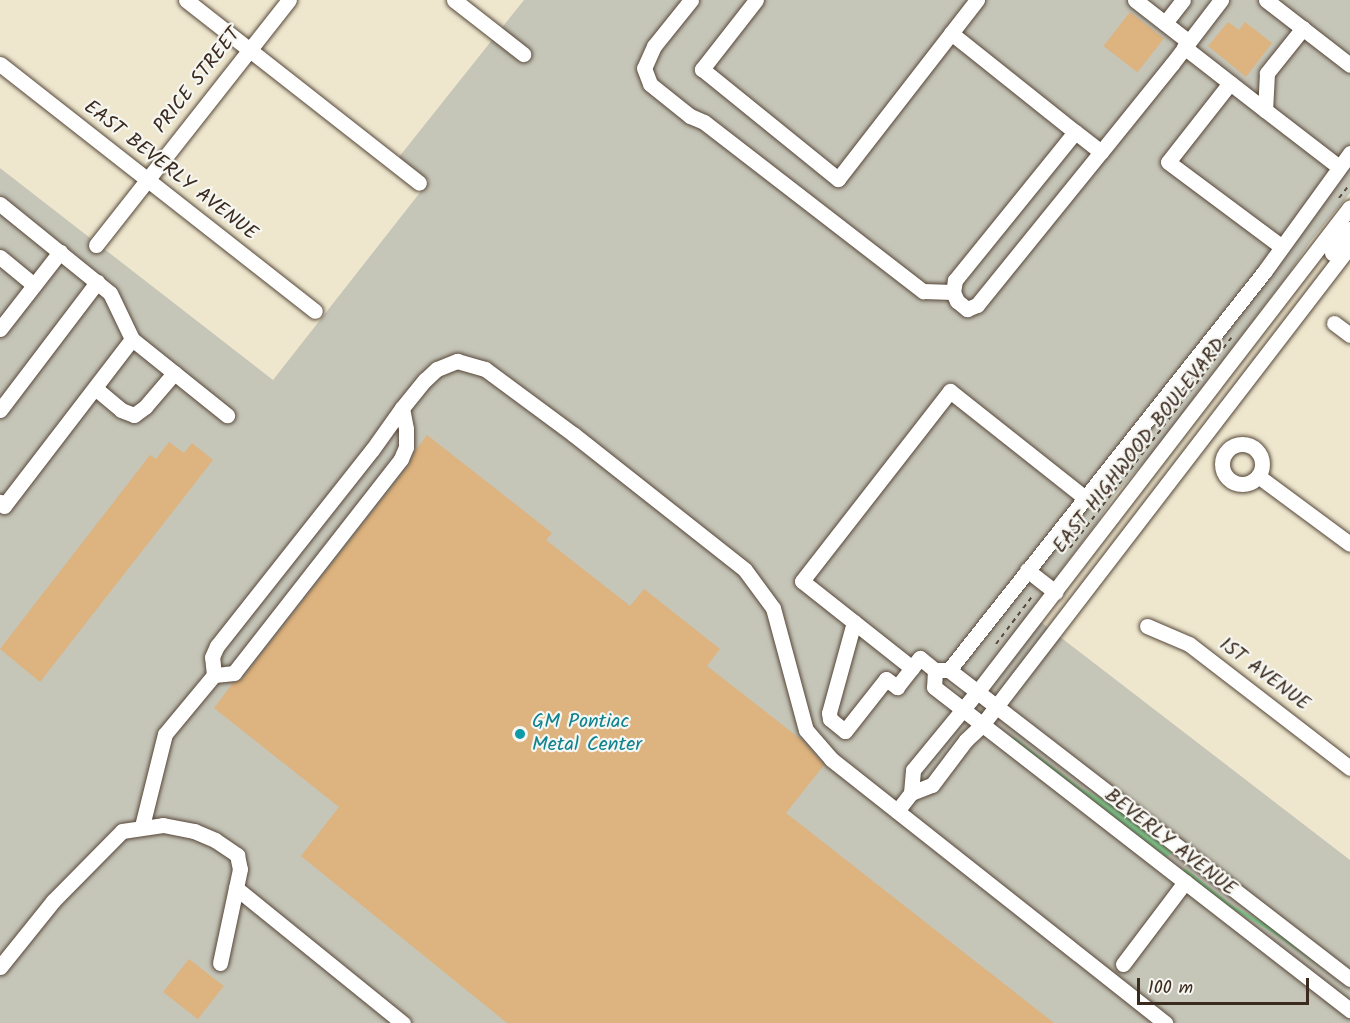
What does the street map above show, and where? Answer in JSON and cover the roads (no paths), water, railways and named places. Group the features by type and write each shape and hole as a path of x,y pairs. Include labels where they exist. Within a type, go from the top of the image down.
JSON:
{"street":[{"path":"186,0 419,183"},
{"name":"PRICE STREET","path":"96,245 289,0"},
{"path":"454,0 523,54"},
{"path":"691,0 654,46 644,68 650,84 690,116 704,122 923,291 953,292"},
{"path":"756,0 702,69 838,179 977,0"},
{"path":"1135,0 1166,23 1230,83 1339,167"},
{"path":"1166,23 1183,0"},
{"path":"1075,132 955,280 953,292 957,301 967,309 977,305 1221,0"},
{"path":"1266,0 1350,65"},
{"path":"1265,110 1267,73 1303,28"},
{"path":"951,33 1101,152"},
{"name":"EAST BEVERLY AVENUE","path":"0,64 315,311"},
{"path":"1230,83 1168,162 1282,247"},
{"path":"854,622 829,713 830,719 845,731 886,679 897,687 920,658 942,670 1086,498 1264,272 1350,153"},
{"path":"0,204 110,293 132,339 227,415"},
{"name":"EAST HIGHWOOD BOULEVARD","path":"911,793 914,770 978,692 1049,587 1154,463 1287,290 1343,205"},
{"path":"1297,315 1310,281 1350,229"},
{"path":"897,811 911,793 932,785 966,740 982,725 1350,246"},
{"path":"0,329 60,252"},
{"path":"0,257 34,285"},
{"path":"1225,409 1218,402 1217,397 1278,316 1287,290 1264,272"},
{"path":"0,410 98,282"},
{"path":"1334,323 1350,335"},
{"path":"0,502 4,506 132,339"},
{"path":"214,675 212,657 217,646 402,408 437,369 457,361 484,369 573,434 746,570 773,608 807,730 831,759 1165,1023"},
{"path":"95,388 121,410 134,415 146,407 174,373"},
{"path":"912,668 802,581 950,391 1086,498"},
{"path":"142,826 165,734 214,675 234,673 401,459 406,447 402,408"},
{"path":"1096,576 1112,539 1161,475 1159,467 1154,463"},
{"path":"1258,476 1350,544"},
{"path":"1028,570 1049,587"},
{"name":"1ST AVENUE","path":"1147,626 1189,644 1350,768"},
{"name":"BEVERLY AVENUE","path":"1350,980 978,692 942,670 934,687 1350,1010"},
{"path":"0,967 53,901 122,831 142,826 163,825 194,831 216,840 237,855 240,869 220,963"},
{"path":"1170,870 1178,863 1185,864 1235,903 1283,928"},
{"path":"1123,964 1185,882"},
{"path":"236,888 403,1023"},
{"path":"1223,911 1278,941 1319,973 1328,974 1334,967"}],"place":[{"name":"GM Pontiac Metal Center","path":"520,734"}]}
